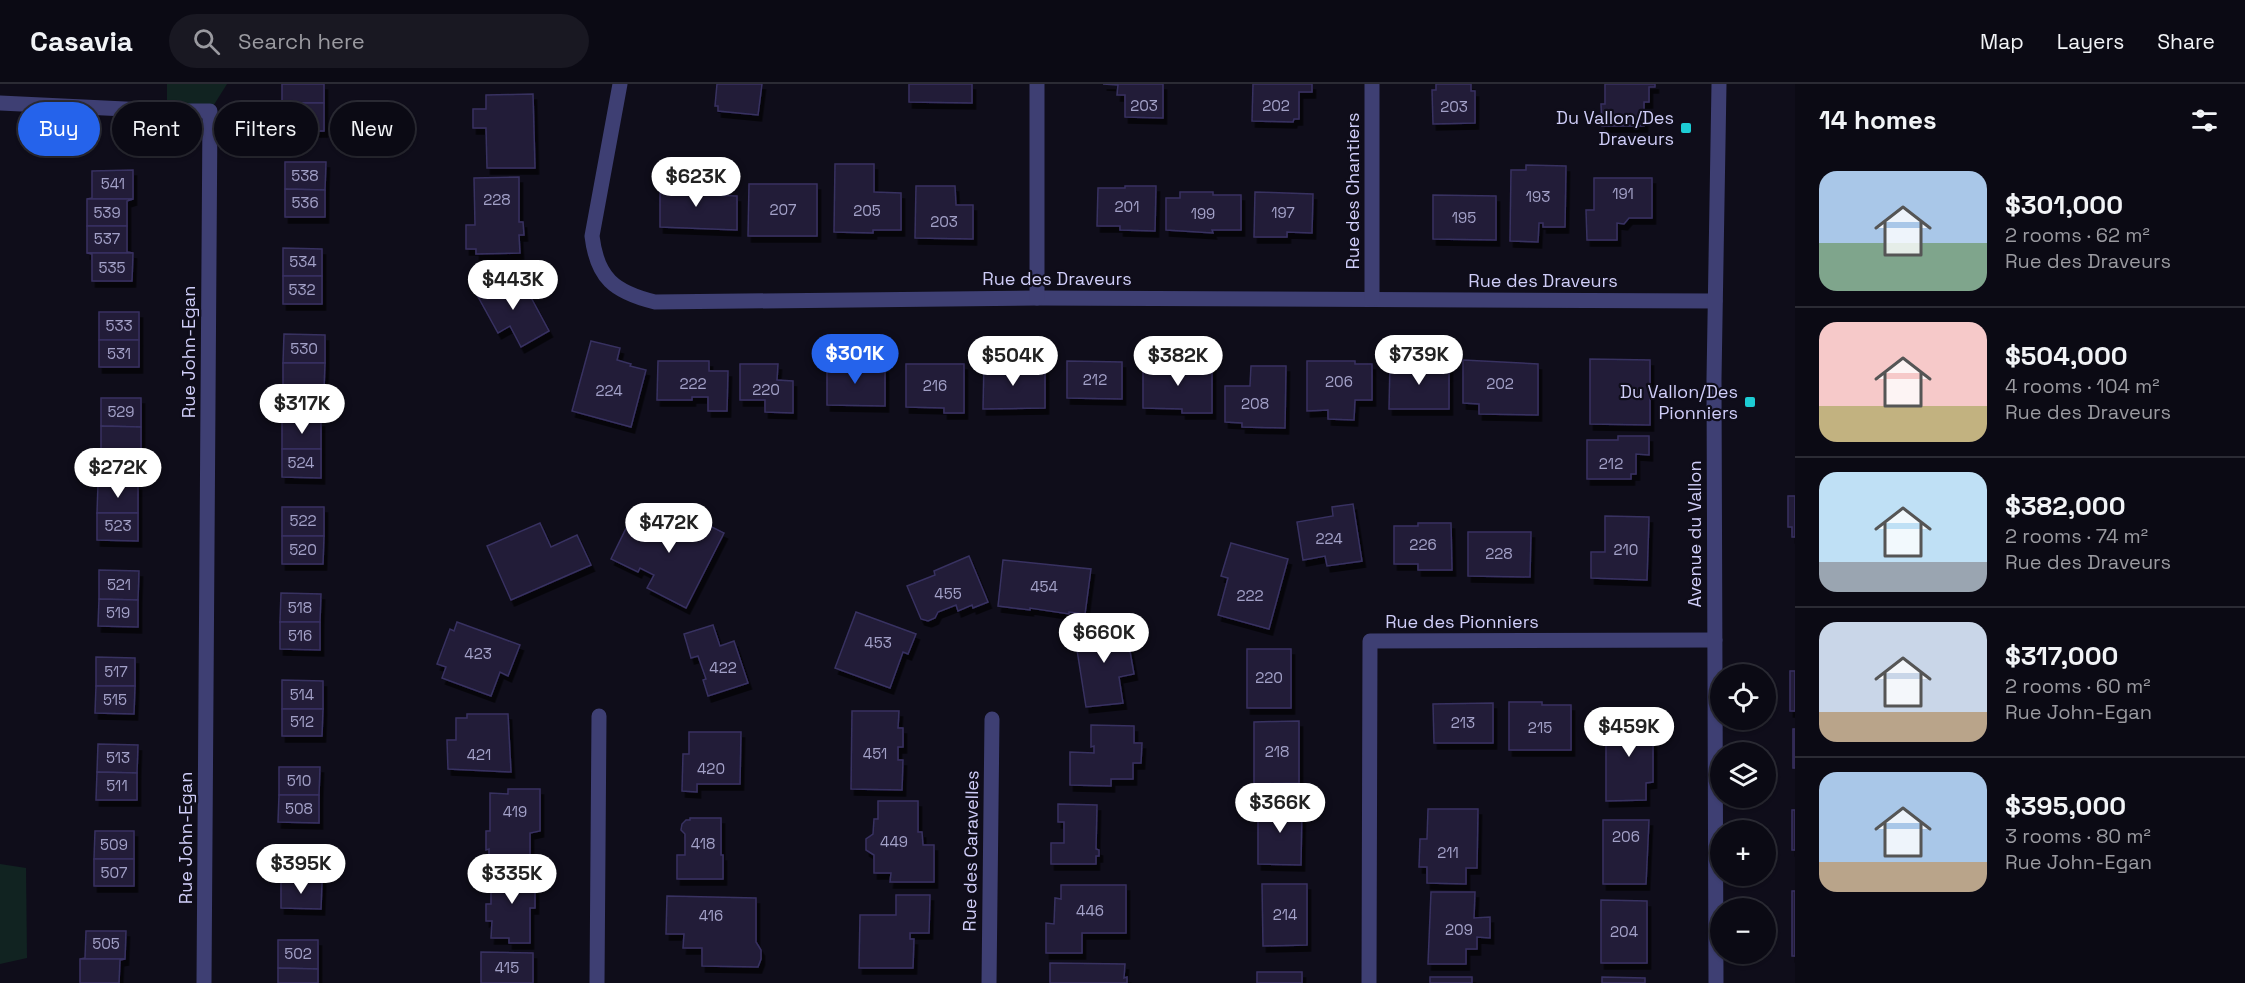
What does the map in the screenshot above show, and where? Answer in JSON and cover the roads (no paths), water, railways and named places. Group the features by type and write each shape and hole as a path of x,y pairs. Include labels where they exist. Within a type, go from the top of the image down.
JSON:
{"street":[{"name":"Rue des Draveurs","path":"620,84 592,236 594,256 603,274 616,288 635,297 655,302 1037,298 1714,301"},
{"path":"1037,84 1037,298"},
{"name":"Rue des Chantiers","path":"1372,84 1372,299"},
{"name":"Avenue du Vallon","path":"1716,983 1714,301 1719,84"},
{"name":"Rue John-Egan","path":"0,103 210,111 204,983"},
{"name":"Rue des Pionniers","path":"1369,983 1370,641 1715,640"},
{"path":"597,983 599,716"},
{"name":"Rue des Caravelles","path":"988,983 992,719"}],"place":[{"name":"Du Vallon/Des Draveurs","path":"1686,128"},
{"name":"Du Vallon/Des Pionniers","path":"1750,402"}]}
